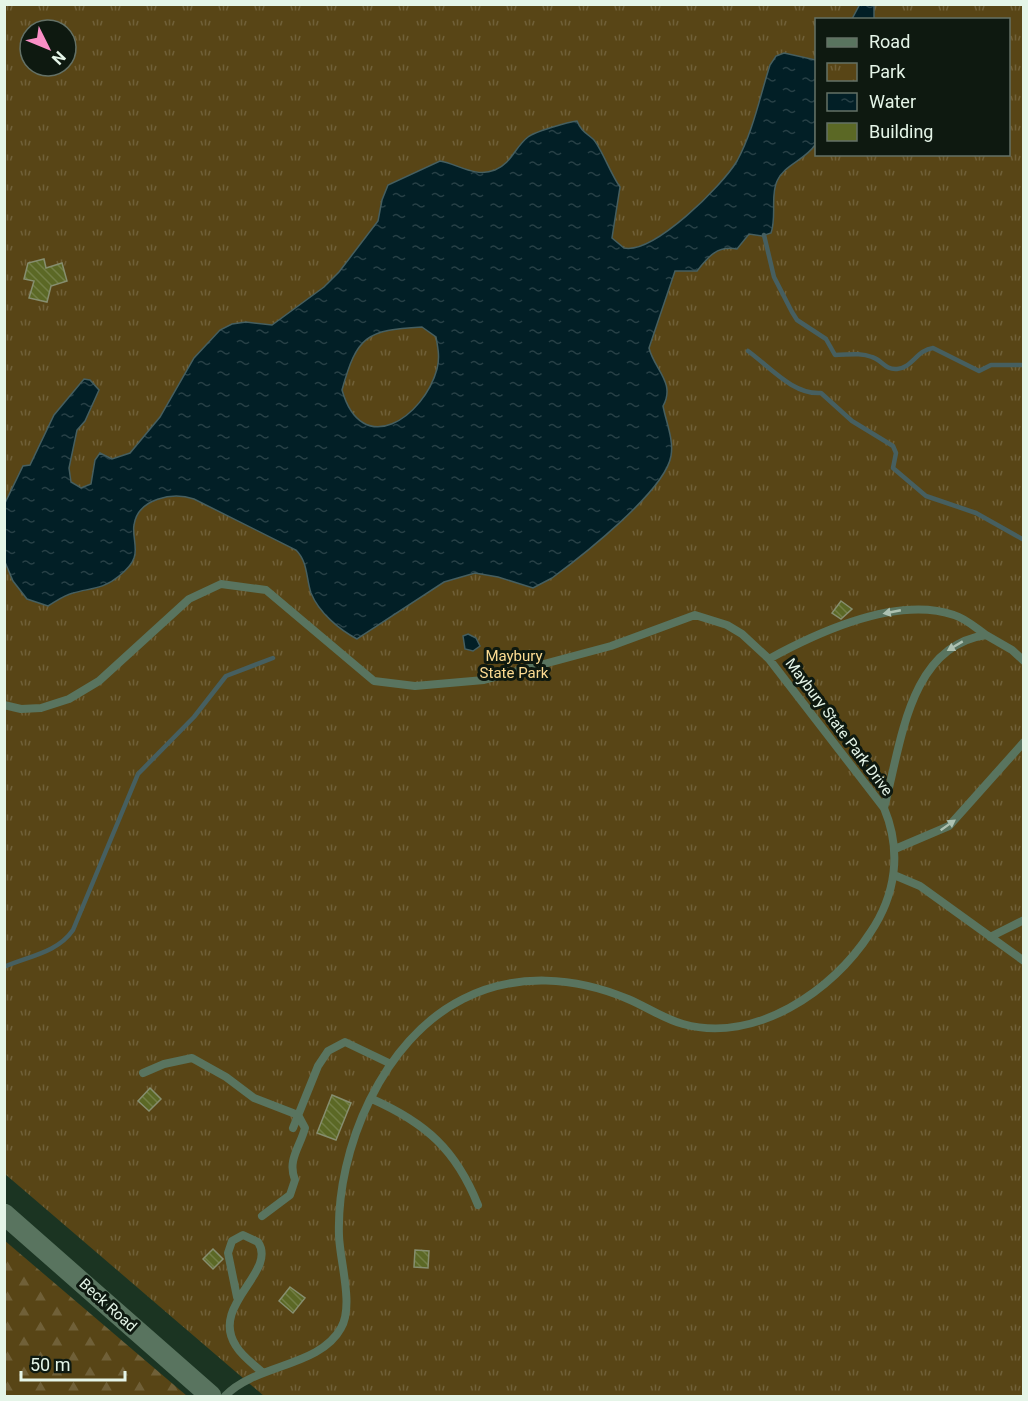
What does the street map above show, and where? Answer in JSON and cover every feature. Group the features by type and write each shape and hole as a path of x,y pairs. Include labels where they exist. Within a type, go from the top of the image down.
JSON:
{"main road":[{"name":"Beck Road","path":"4,1214 211,1396"}],"lane":[{"name":"Maybury State Park Drive","path":"4,705 21,709 41,708 69,699 99,681 189,599 221,584 266,590 374,681 416,686 484,680 611,646 695,615 727,625 769,658 884,808 890,822 895,849 894,875 875,926 857,951 809,995 767,1018 734,1027 698,1027 662,1017 633,1001 582,984 551,980 518,982 473,995 440,1013 414,1035 391,1064 372,1099 347,1158 338,1206 347,1305 344,1322 338,1334 321,1349 239,1382 225,1396"},
{"path":"769,658 815,637 876,615 899,610 933,609 957,615 1012,650 1023,661"},
{"path":"884,808 915,689 938,657 960,643 986,635"},
{"path":"895,849 950,826 1023,742"},
{"path":"894,875 920,886 1023,961"},
{"path":"990,937 1023,920"},
{"path":"293,1128 318,1066 328,1051 345,1042 391,1064"},
{"path":"143,1073 164,1064 192,1058 226,1077 254,1098 298,1115 305,1128 292,1159 291,1168 295,1180 290,1196 262,1216"},
{"path":"372,1099 423,1126 442,1143 459,1165 478,1205"},
{"path":"237,1297 228,1253 232,1241 243,1235 258,1242 262,1261 237,1297 231,1320 232,1337 242,1353 262,1372"}],"green space":[{"name":"Maybury State Park","path":"5,5 1023,5 1023,1396 264,1396 5,1174"},
{"path":"4,1240 187,1396 5,1396"}],"water":[{"path":"860,4 874,5 874,18 853,18"},
{"path":"784,53 815,60 815,145 806,155 784,171 777,181 771,233 762,236 749,234 737,249 724,249 714,253 697,271 675,271 649,348 666,383 666,398 663,406 671,437 671,456 654,487 639,504 582,555 552,578 533,588 498,577 475,573 444,582 357,639 337,626 319,607 311,593 303,560 296,550 194,499 176,496 158,499 142,509 134,525 135,554 133,560 123,572 108,583 70,594 48,606 27,599 13,581 5,562 5,503 23,466 30,465 54,415 84,379 90,380 99,390 85,421 77,430 69,468 71,482 81,488 91,484 95,460 100,453 112,459 130,453 160,417 194,358 220,330 232,324 246,322 272,325 324,287 339,272 378,221 388,185 440,161 474,171 495,170 505,164 531,135 566,123 577,121 582,130 593,139 620,187 612,238 624,248 637,247 669,230 703,201 729,172 743,150 770,65 776,56","holes":["422,327 436,337 437,369 430,387 407,415 392,424 377,427 363,423 351,411 342,390 353,358 367,339 388,331"]},
{"path":"468,634 476,638 480,646 473,651 465,649 463,636"}],"building":[{"path":"44,259 46,268 62,263 67,281 51,286 47,302 29,298 34,281 24,279 28,263"},
{"path":"841,601 852,609 841,619 832,613"},
{"path":"150,1088 161,1099 149,1111 138,1101"},
{"path":"332,1095 351,1103 336,1140 317,1133"},
{"path":"213,1249 223,1259 213,1269 203,1259"},
{"path":"415,1250 429,1251 428,1268 414,1267"},
{"path":"290,1287 305,1298 293,1313 279,1301"}],"waterway":[{"path":"764,235 774,277 792,312 797,320 826,339 835,355 867,355 889,368 897,369 907,366 927,349 933,348 979,371 991,365 1024,365"},
{"path":"748,351 791,385 801,390 821,393 852,421 893,446 896,453 893,468 926,496 976,513 1024,540"},
{"path":"4,967 51,949 73,930 138,774 194,717 226,676 273,658"}]}
